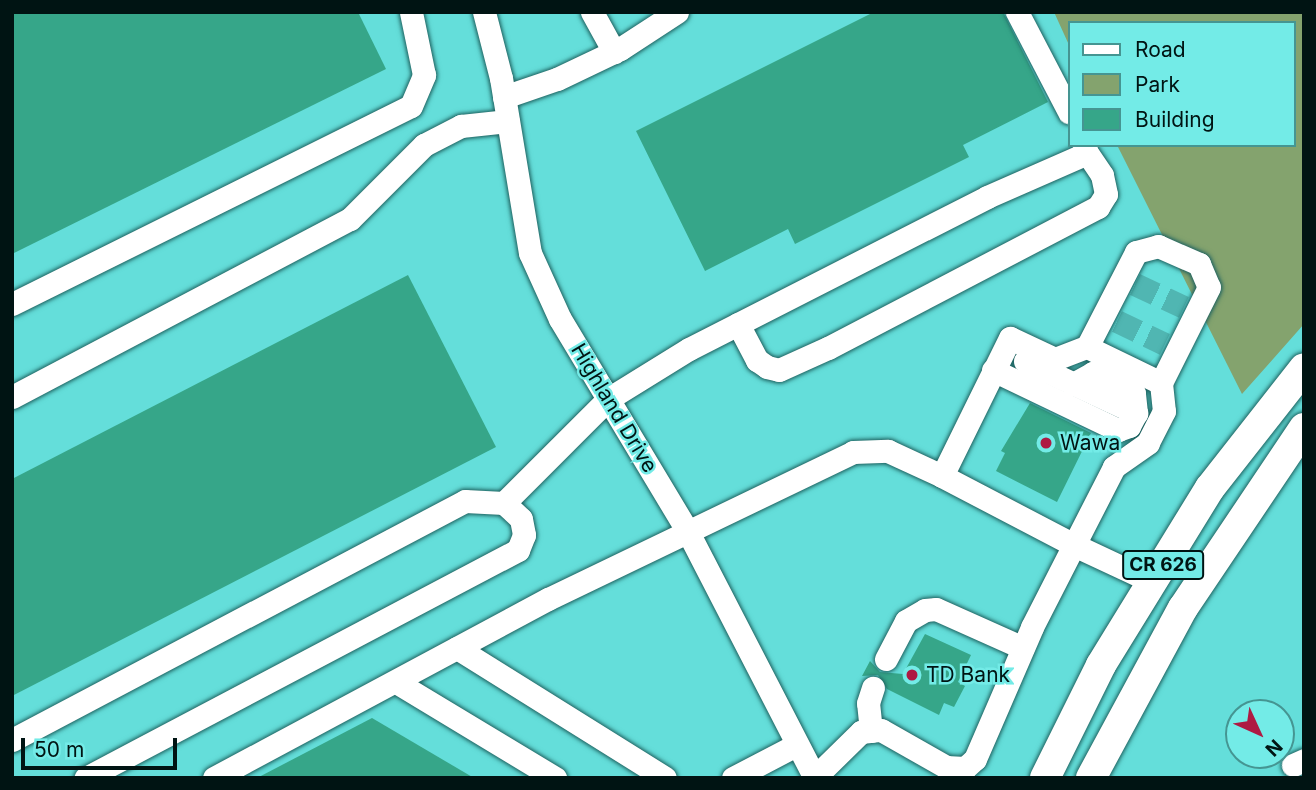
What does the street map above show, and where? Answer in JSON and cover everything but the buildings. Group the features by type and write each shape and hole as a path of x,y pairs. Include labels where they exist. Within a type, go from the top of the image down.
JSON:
{"main road":[{"name":"CR 626","path":"1045,778 1101,665 1210,488 1304,368"},
{"name":"CR 626","path":"1091,778 1183,608 1304,428"}],"street":[{"path":"12,304 411,106 424,75 411,12"},
{"name":"Highland Drive","path":"484,12 504,97 530,253 560,319 689,534 815,778"},
{"path":"592,12 614,52"},
{"path":"504,97 556,79 614,52 677,12"},
{"path":"1017,12 1068,110"},
{"path":"12,397 350,219 424,145 461,126 508,121"},
{"path":"504,503 608,399 738,324 1086,149 1102,175 1106,194 1098,207 828,348 779,370 767,367 757,360 738,324"},
{"path":"815,778 838,751 861,732 871,731 893,736 946,767 965,768 975,759 1023,648 1114,467 1148,443 1164,411 1161,383 1171,347 1190,310 1209,287 1199,264 1158,246 1136,252 1129,281 1111,317 1087,348 1055,359 1010,338 942,476"},
{"path":"1087,348 1161,383"},
{"path":"998,361 1073,384 1093,373 1134,393 1136,413 1129,426 1118,430 998,361"},
{"path":"214,778 548,598 689,534 853,452 888,451 1153,582"},
{"path":"12,740 465,501 504,503 521,519 524,535 519,550 85,778"},
{"path":"886,659 906,621 925,610 936,609 1023,648"},
{"path":"457,648 665,778"},
{"path":"396,682 555,778"},
{"path":"871,731 868,703 873,688"},
{"path":"733,778 796,745"}],"green space":[{"path":"1054,12 1304,12 1304,324 1242,394 1118,147 1295,147 1295,21 1068,21 1068,43"}],"tunnel":[{"path":"1135,284 1184,307"},
{"path":"1117,321 1165,344"}],"place":[{"name":"Wawa","path":"1046,443"},
{"name":"TD Bank","path":"912,675"}]}
